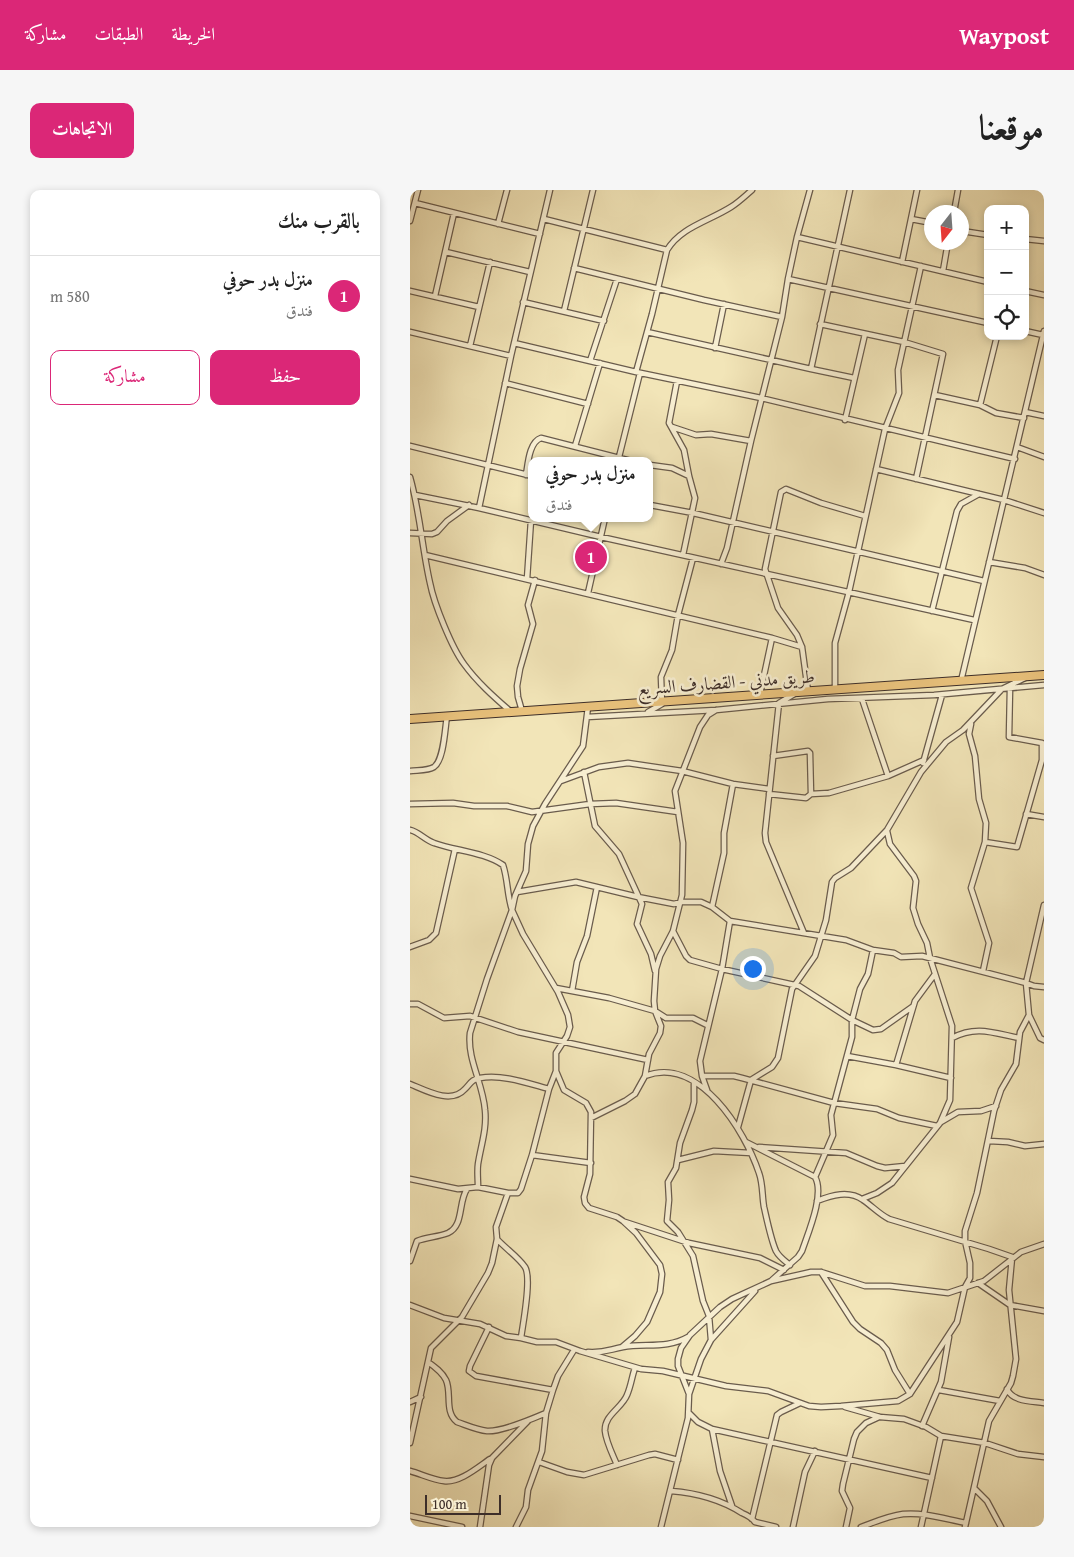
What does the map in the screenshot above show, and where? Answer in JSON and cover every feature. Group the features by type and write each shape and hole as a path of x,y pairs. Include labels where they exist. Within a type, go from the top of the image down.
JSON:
{"highway":[{"name":"طريق مدني - القضارف السريع","path":"410,719 1044,675"}],"street":[{"path":"410,221 418,190"},
{"path":"498,224 507,190"},
{"path":"479,508 510,356 550,190"},
{"path":"564,311 593,190"},
{"path":"618,457 667,250 683,232 732,206 752,190"},
{"path":"721,564 726,554 761,398 782,317 797,237 810,190"},
{"path":"811,369 850,190"},
{"path":"902,262 917,190"},
{"path":"955,205 958,190"},
{"path":"415,203 540,234"},
{"path":"435,296 454,213"},
{"path":"544,219 667,250"},
{"path":"911,219 924,221"},
{"path":"969,232 984,234"},
{"path":"797,237 984,281"},
{"path":"1029,239 1044,241"},
{"path":"943,271 947,250"},
{"path":"446,252 530,272"},
{"path":"470,346 490,262"},
{"path":"835,689 835,643 849,592 885,429 899,394 898,370 921,266"},
{"path":"574,268 782,317"},
{"path":"590,361 617,279"},
{"path":"788,279 984,322"},
{"path":"410,291 479,306"},
{"path":"1029,292 1044,295"},
{"path":"523,302 604,321"},
{"path":"715,348 724,304"},
{"path":"820,324 904,342 943,354 916,479"},
{"path":"961,681 974,620 1015,459 1044,333 1029,331"},
{"path":"410,332 510,356"},
{"path":"647,332 854,378"},
{"path":"845,420 865,334"},
{"path":"980,405 996,340"},
{"path":"514,342 677,381 761,398 845,420 1015,459"},
{"path":"575,446 600,363"},
{"path":"677,381 669,421 684,450 695,494 693,513 683,555"},
{"path":"505,384 588,404"},
{"path":"935,395 980,405 996,413 1024,418"},
{"path":"1026,412 1044,416"},
{"path":"672,427 696,436 711,434 751,441"},
{"path":"530,457 532,447 538,438 575,446 611,457"},
{"path":"410,446 526,474 528,465"},
{"path":"1017,447 1044,457"},
{"path":"653,465 672,468 689,476"},
{"path":"876,469 1004,500 1044,513"},
{"path":"410,478 415,495 430,584 436,604 463,662 479,683 510,711"},
{"path":"808,691 802,648 797,635 778,608 764,566 781,492 786,489 821,503 865,516"},
{"path":"932,611 958,507 979,494"},
{"path":"415,495 528,519"},
{"path":"410,534 437,532 447,521 469,506"},
{"path":"653,506 733,522 984,581"},
{"path":"527,579 531,522"},
{"path":"539,522 974,620"},
{"path":"588,593 604,522"},
{"path":"426,555 772,638 802,648"},
{"path":"645,713 659,707 663,701 661,677 672,650 678,615 693,558"},
{"path":"989,562 1025,568 1044,575"},
{"path":"522,711 517,686 521,662 533,624 528,605 534,580"},
{"path":"760,694 772,638"},
{"path":"738,1127 752,1080 772,1067 778,1058 790,993 794,984 812,963 822,936 834,878 851,868 887,830 921,772 946,742 962,730 1002,689 1029,676"},
{"path":"587,717 716,710 828,698 862,699 942,695 1044,685"},
{"path":"985,842 1017,847 1042,760 1042,743 1009,736 1010,688"},
{"path":"779,703 800,692"},
{"path":"921,772 942,695"},
{"path":"862,699 888,776"},
{"path":"779,703 765,827 766,842 804,933"},
{"path":"478,1187 478,1163 486,1121 484,1102 469,1042 487,979 526,871 530,835 541,811 583,746 588,707"},
{"path":"592,1118 635,1094 645,1076 649,1054 660,1033 661,1026 655,1011 654,1001 656,974 660,956 673,931 681,902 683,843 675,791 700,727 708,715 716,710"},
{"path":"410,771 430,769 438,763 447,716"},
{"path":"972,720 969,734 975,756 979,799 986,823 985,842 971,888 989,943 983,971"},
{"path":"773,756 808,750 810,753 811,794"},
{"path":"561,781 599,766 628,763 682,771 800,799 806,798 811,794 829,793 888,776 924,760"},
{"path":"584,772 595,826 619,854 643,907 637,924 651,954 656,974"},
{"path":"712,907 723,861 724,833 733,784"},
{"path":"410,804 453,803 481,807 507,806 526,811 541,811 590,804 624,803 678,812"},
{"path":"1026,814 1044,817"},
{"path":"410,830 416,831 433,843 493,860 503,865 512,910 523,934 556,988 566,1010 570,1027 565,1041 556,1053 556,1071 549,1089 532,1155 518,1193 478,1187 467,1189 410,1179"},
{"path":"862,1199 885,1189 939,1125 950,1100 952,1026 930,958 927,942 913,908 916,881 890,844 887,830"},
{"path":"410,947 429,940 436,933 455,849"},
{"path":"517,892 572,882 674,904 701,902 712,907 730,921 846,940 873,950 887,951 901,956 922,956 1044,987"},
{"path":"572,991 577,962 587,936 597,887"},
{"path":"1044,905 1026,983 1029,1015 1040,1038 1044,1040"},
{"path":"708,1091 702,1076 700,1061 707,1025 722,969 730,921"},
{"path":"673,931 690,960 722,969 794,984 852,1020 877,1030 912,1007"},
{"path":"815,1177 833,1136 831,1119 834,1103 852,1036 852,1020 862,985 868,974 873,950"},
{"path":"896,1065 912,1007 935,974"},
{"path":"556,988 609,998 655,1011 666,1018 693,1018 707,1025"},
{"path":"410,1004 418,1004 444,1018 465,1016 475,1018 518,1032 648,1060"},
{"path":"410,1305 457,1321 480,1324 506,1336 537,1342 556,1342 635,1368 681,1375 736,1387 768,1391 800,1404 821,1407 898,1401 910,1394 957,1322 971,1270 965,1241 965,1231 975,1201 996,1106 1001,1090 1016,1064 1019,1038 1029,1015"},
{"path":"952,1038 964,1031 973,1030 1019,1038"},
{"path":"847,1056 951,1078"},
{"path":"556,1071 564,1090 586,1103 591,1112 591,1163 584,1197 585,1203 589,1208 682,1240 760,1258 784,1270"},
{"path":"645,1076 652,1073 668,1072 681,1075 708,1091 727,1112 738,1127 751,1153 762,1185 764,1208 776,1251 780,1258 790,1265"},
{"path":"702,1076 734,1076 834,1103 877,1109 899,1118 939,1125 958,1112 981,1111 996,1106"},
{"path":"410,1084 426,1091 451,1096 464,1091 473,1080 478,1078 504,1079 549,1089"},
{"path":"694,1082 694,1102 680,1142 678,1160 668,1182 667,1221 678,1232 693,1256 702,1301 709,1316 711,1340"},
{"path":"989,1141 1008,1142 1025,1146 1044,1144"},
{"path":"689,1394 678,1366 681,1348 690,1335 709,1316 732,1299 771,1281 798,1257 802,1251 817,1201 819,1187 815,1177 746,1142"},
{"path":"755,1147 846,1153 885,1168 905,1166"},
{"path":"678,1160 714,1151 751,1153"},
{"path":"532,1155 591,1163"},
{"path":"410,1261 417,1241 450,1232 455,1228 459,1218 462,1198 467,1189"},
{"path":"410,1443 431,1348 465,1313 488,1272 492,1263 496,1227 508,1193"},
{"path":"817,1201 838,1194 862,1199 881,1215 889,1219 1012,1257"},
{"path":"622,1347 644,1328 657,1300 662,1282 660,1265 636,1233 624,1221"},
{"path":"496,1239 521,1263 527,1272 527,1299 521,1338"},
{"path":"771,1281 811,1272 821,1272 865,1286 890,1286 948,1293 978,1283 991,1276 1012,1257 1044,1244"},
{"path":"861,1527 903,1514 924,1514 965,1525 989,1421 1013,1376 1016,1359 1009,1280 1012,1257"},
{"path":"821,1272 853,1322 881,1343 887,1350 895,1370 910,1394"},
{"path":"978,1283 1010,1305 1044,1311"},
{"path":"661,1527 688,1413 689,1394 701,1359 711,1340 758,1288"},
{"path":"489,1327 469,1371 476,1376 553,1390"},
{"path":"922,1426 944,1372 950,1334"},
{"path":"577,1350 607,1352 622,1347 668,1345 690,1335"},
{"path":"516,1527 526,1507 528,1490 539,1462 544,1443 546,1413 553,1390 558,1376 577,1350"},
{"path":"428,1362 446,1379 449,1390 450,1412 453,1419 457,1422 485,1431 494,1431 546,1413"},
{"path":"617,1465 607,1438 606,1425 609,1418 623,1403 628,1394 635,1368"},
{"path":"1007,1389 1016,1398 1044,1403"},
{"path":"938,1390 1000,1400"},
{"path":"410,1402 421,1396"},
{"path":"752,1519 776,1415 800,1404"},
{"path":"842,1406 880,1417 904,1419 941,1436 985,1443 1018,1454 1044,1457"},
{"path":"688,1413 698,1422 712,1429 932,1478"},
{"path":"846,1527 850,1508 842,1491 854,1439 857,1432 866,1424 880,1417"},
{"path":"410,1471 444,1482 459,1479 492,1458 528,1420"},
{"path":"712,1429 720,1472 732,1506"},
{"path":"921,1527 941,1436"},
{"path":"793,1527 804,1472 815,1451"},
{"path":"539,1462 577,1475 584,1475 655,1454 678,1460"},
{"path":"480,1527 489,1464 492,1458"},
{"path":"974,1488 987,1501 1001,1527"},
{"path":"671,1491 702,1495 732,1506 754,1522 776,1527"},
{"path":"410,1516 462,1527"},
{"path":"433,1527 435,1521"}],"place":[{"name":"منزل بدر حوفي","path":"591,557"}]}
